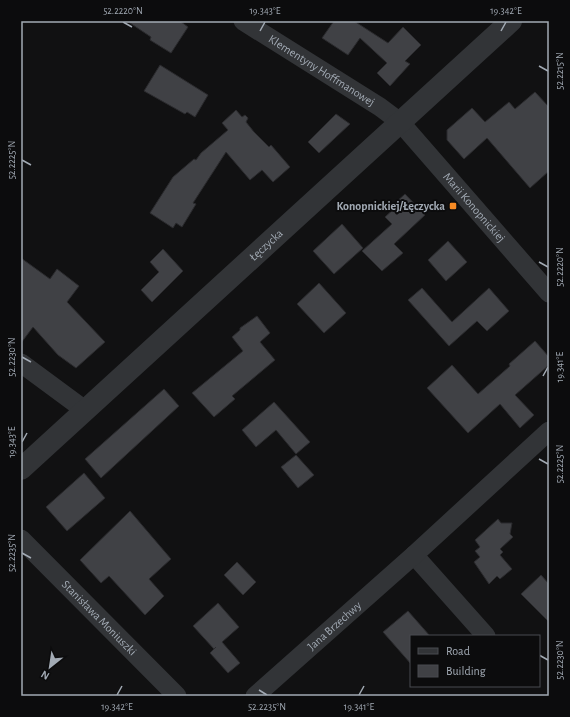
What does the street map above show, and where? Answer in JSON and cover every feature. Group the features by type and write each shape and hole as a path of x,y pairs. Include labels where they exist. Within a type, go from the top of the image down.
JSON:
{"street":[{"name":"Klementyny Hoffmanowej","path":"243,21 380,107 400,122"},
{"name":"Łęczycka","path":"21,469 511,21"},
{"name":"Marii Konopnickiej","path":"400,122 549,293"},
{"path":"21,363 86,411"},
{"name":"Jana Brzechwy","path":"255,696 414,555 549,431"},
{"name":"Stanisława Moniuszki","path":"21,539 177,696"},
{"path":"414,555 485,635"}],"building":[{"path":"127,21 180,21 188,27 171,53 150,40 151,37"},
{"path":"334,21 354,21 388,43 403,27 421,45 405,61 410,64 390,86 377,73 387,63 360,38 348,55 322,38"},
{"path":"160,65 208,95 195,117 187,112 185,114 144,91"},
{"path":"535,92 549,107 549,171 530,188 487,138 464,159 447,140 447,130 472,108 485,122 509,102 515,109"},
{"path":"236,110 242,117 245,115 248,118 246,122 254,132 269,147 271,145 290,167 273,182 262,170 250,180 226,152 193,203 196,204 182,227 176,223 173,228 150,213 173,177 194,159 196,160 201,153 228,130 222,123"},
{"path":"336,114 350,124 319,153 308,142"},
{"path":"405,194 425,215 394,244 403,253 382,271 362,251 392,224 385,217 396,207 394,204"},
{"path":"342,224 363,248 334,274 313,251"},
{"path":"448,241 467,262 446,281 428,260"},
{"path":"163,249 183,271 152,302 141,290 159,272 150,262"},
{"path":"21,258 50,279 57,269 79,286 67,302 105,342 76,368 58,355 33,327 21,343"},
{"path":"319,283 346,313 324,333 297,304"},
{"path":"422,288 452,322 489,288 509,311 487,331 477,321 449,346 408,300"},
{"path":"257,316 270,333 260,342 275,360 232,396 235,399 214,417 192,393 243,351 232,337 240,330 240,328"},
{"path":"535,341 549,357 549,365 515,395 534,415 520,428 500,404 468,433 427,388 452,365 478,394 510,366 509,364"},
{"path":"164,389 179,406 101,478 85,459"},
{"path":"274,402 310,442 296,454 276,430 256,447 242,430"},
{"path":"296,455 314,475 298,488 281,467"},
{"path":"84,473 105,498 67,531 46,507"},
{"path":"130,511 171,559 149,579 164,596 145,615 109,576 101,583 80,560"},
{"path":"498,519 501,523 512,523 510,534 513,537 500,549 503,552 500,555 512,569 500,579 497,576 489,584 474,562 480,557 475,551 480,547 475,540"},
{"path":"237,562 256,582 243,595 224,575"},
{"path":"541,575 549,584 549,622 521,594"},
{"path":"218,603 239,627 222,642 240,663 228,673 210,653 214,649 193,626"},
{"path":"408,611 429,635 410,635 410,663 383,632"}],"place":[{"name":"Konopnickiej/Łęczycka","path":"453,206"}]}
